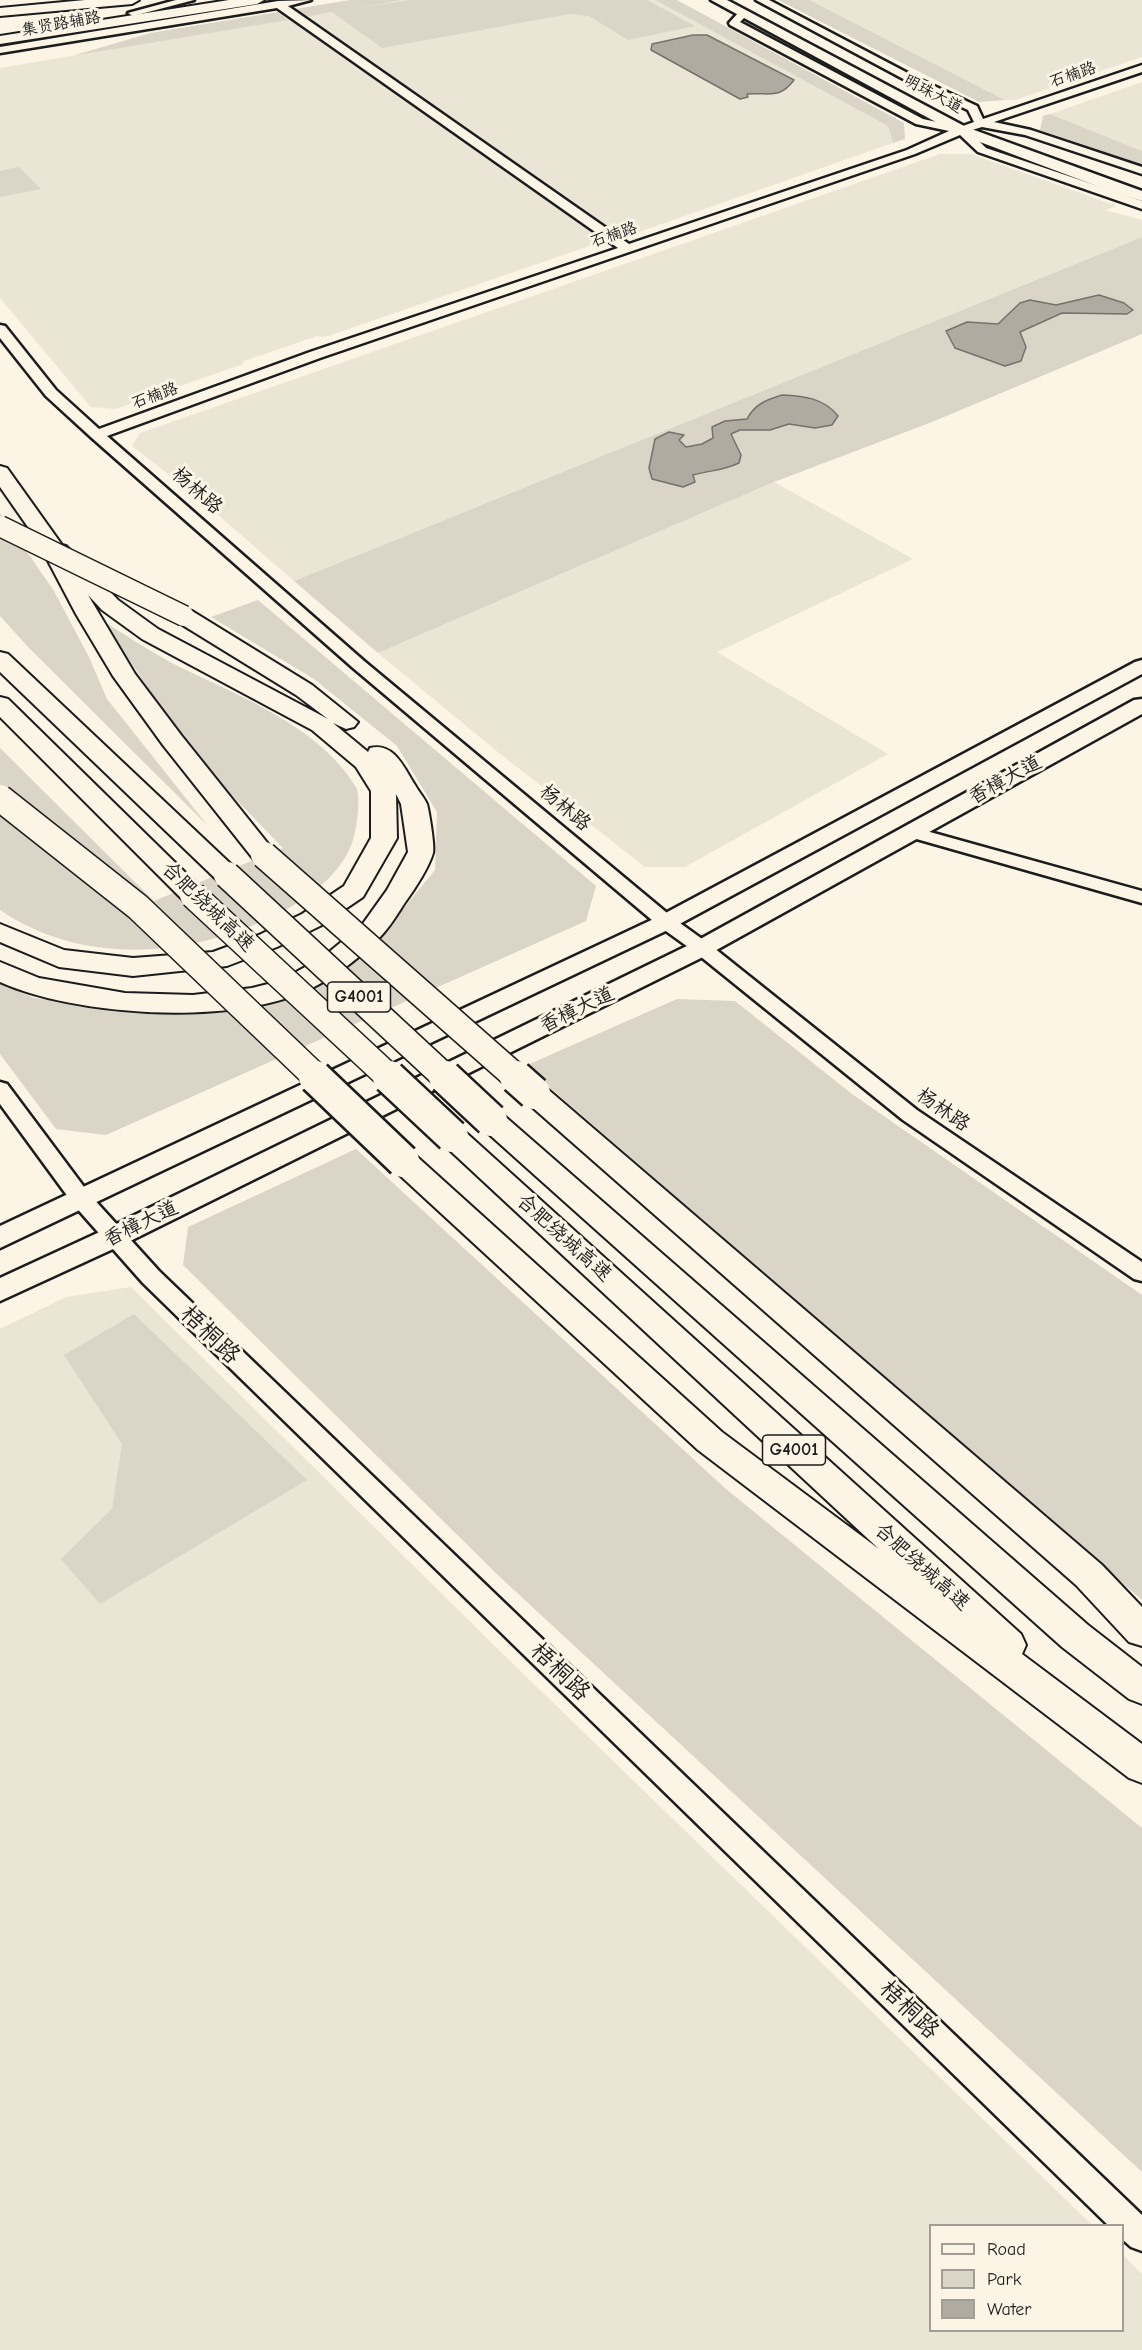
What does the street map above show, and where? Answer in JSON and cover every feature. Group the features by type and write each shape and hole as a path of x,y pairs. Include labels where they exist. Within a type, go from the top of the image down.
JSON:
{"highway":[{"path":"0,12 213,0"},
{"path":"0,43 25,36 257,0"},
{"path":"0,34 132,6"},
{"path":"0,61 129,28"},
{"path":"0,472 48,540 87,614 125,676 179,749 264,855 1089,1575 1142,1631"},
{"path":"0,526 184,616 304,690 348,723 390,765 414,804 421,852 399,892 371,931 333,963 289,988 252,997 194,1004 125,1002 33,986 0,972"},
{"path":"0,932 59,958 133,967 217,960 268,941 311,920 354,891 384,838 383,791 365,762 320,725 150,634 110,605 48,540"},
{"name":"合肥绕城高速","path":"0,659 227,875 491,1120 1075,1636 1142,1688"},
{"name":"合肥绕城高速","path":"0,704 193,895 452,1136 1031,1666 1142,1756"},
{"path":"0,798 138,907 403,1161 711,1441 1142,1766"}],"main road":[{"name":"明珠大道","path":"717,0 961,130 1142,196"},
{"name":"明珠大道","path":"740,12 909,87 999,134 1142,186"},
{"name":"香樟大道","path":"0,1238 666,922 1142,666"},
{"name":"香樟大道","path":"0,1290 114,1237 702,948 1142,705"}],"street":[{"path":"132,6 189,0"},
{"name":"集贤路辅路","path":"0,50 306,0"},
{"path":"761,0 973,108 980,123 1028,132 1142,171"},
{"path":"278,4 627,248"},
{"path":"740,12 837,78 920,122 961,130 982,150 1142,205"},
{"path":"887,66 909,87"},
{"name":"石楠路","path":"97,435 315,355 911,153 980,123 1142,68"},
{"path":"837,78 890,92"},
{"path":"1048,162 1104,193"},
{"path":"1085,165 1142,176"},
{"name":"杨林路","path":"0,329 51,393 97,435 358,664 666,922 702,948 910,1115 1142,1273"},
{"path":"912,832 1142,897"},
{"name":"梧桐路","path":"0,1089 82,1200 151,1277 1142,2236"}],"shaded area":[{"path":"402,0 655,0 888,126 893,143 639,232 604,241 325,337 317,336 115,409 91,407 0,298 0,68"},
{"path":"808,0 1142,0 1142,57 1015,100 1005,100"},
{"path":"1142,82 1142,151 1050,114"},
{"path":"940,154 971,154 1117,206 1105,210 1142,220 1142,237 294,581 195,495 132,446 140,433"},
{"path":"774,482 913,559 717,652 888,754 685,867 645,867 499,753 378,653"},
{"path":"131,1287 510,1661 1091,2224 929,2224 929,2332 1124,2332 1124,2256 1142,2274 1142,2350 0,2350 0,1329 66,1297"}],"green space":[{"path":"350,0 402,0 354,9 409,0 647,0 695,26 628,40 589,16 570,14 382,48 332,12 304,17 295,9"},
{"path":"655,0 677,0 904,123 905,139 893,143 888,126"},
{"path":"778,0 809,0 1005,100 979,102"},
{"path":"278,12 288,20 72,56 150,33"},
{"path":"1050,114 1142,151 1142,165 1040,130 1043,116"},
{"path":"19,167 41,189 0,197 0,171"},
{"path":"1142,237 1142,334 932,422 774,482 378,653 294,581"},
{"path":"0,513 54,591 89,657 107,699 208,826 29,648 0,616"},
{"path":"258,600 596,886 586,921 106,1135 56,1129 0,1054 0,983 34,998 135,1012 238,1012 384,932 435,870 437,812 397,746 314,679 211,617"},
{"path":"104,622 170,662 247,699 297,728 320,745 340,765 357,791 358,811 355,832 350,848 337,869 309,895 255,925 219,937 181,946 144,950 106,948 69,941 34,929 0,910 0,748 154,901 283,848 220,783 179,735"},
{"path":"677,999 735,1001 852,1094 1142,1295 1142,1600 525,1066"},
{"path":"356,1149 726,1489 1142,1828 1142,2172 500,1577 183,1265 188,1227"},
{"path":"134,1314 307,1480 100,1604 61,1559 112,1509 122,1444 64,1355"}],"water":[{"path":"693,35 707,35 794,80 779,93 747,94 748,97 740,99 651,50 652,44"},
{"path":"1099,295 1124,303 1133,310 1127,314 1062,313 1020,332 1026,347 1021,361 1005,366 955,348 946,331 967,322 998,324 1020,303 1030,300 1056,305"},
{"path":"782,395 806,397 820,402 838,416 832,425 815,428 789,424 770,430 740,430 731,434 741,455 739,463 693,475 695,482 683,487 652,479 649,468 655,439 669,432 684,435 679,440 686,447 702,444 713,438 712,427 725,421 747,419 762,403"}]}
